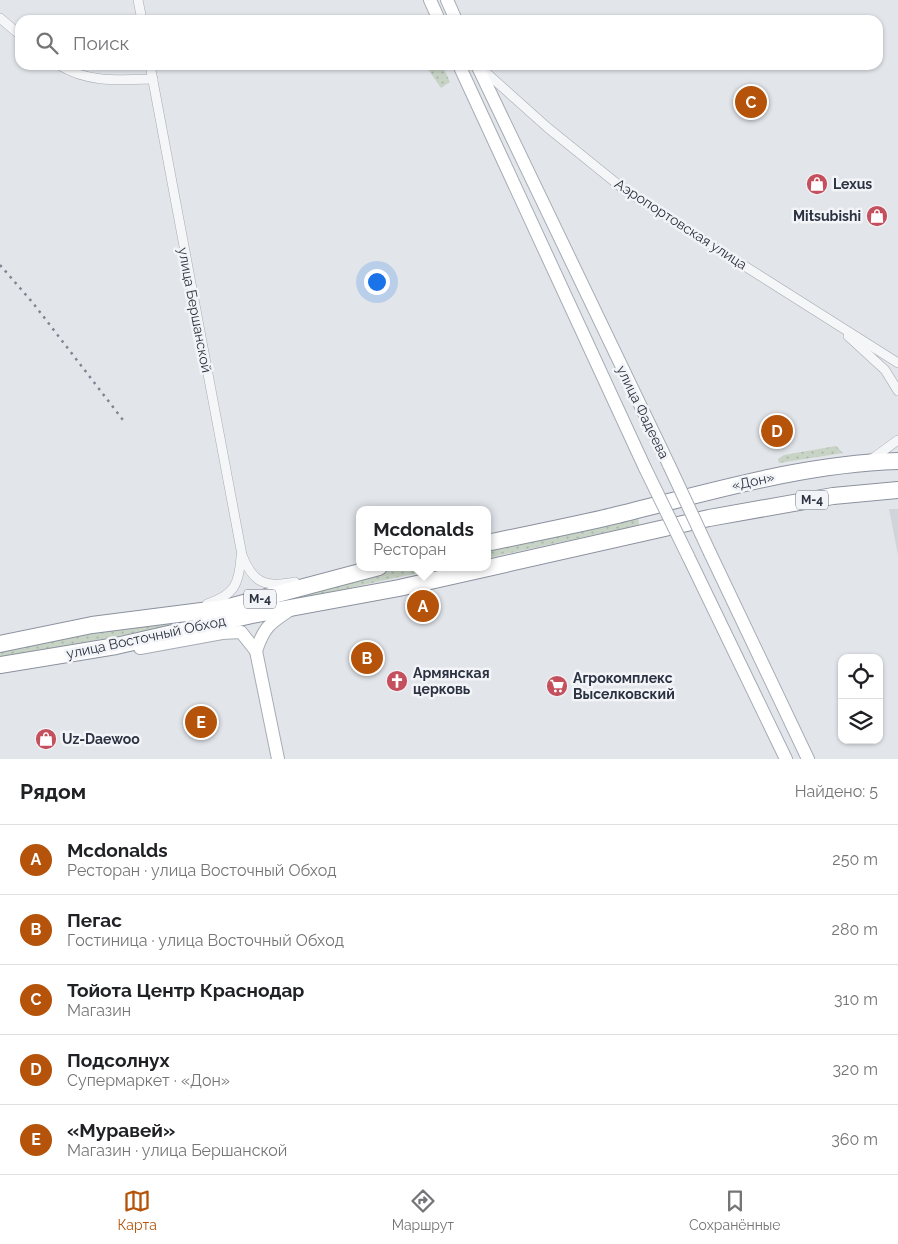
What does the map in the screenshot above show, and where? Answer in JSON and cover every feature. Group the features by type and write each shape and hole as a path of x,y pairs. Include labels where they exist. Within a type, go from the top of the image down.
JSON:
{"highway":[{"name":"«Дон»","path":"491,542 611,517 758,479 866,463 898,461"},
{"name":"«Дон»","path":"615,540 709,518 833,496 898,490"},
{"name":"улица Восточный Обход","path":"491,568 615,540"},
{"name":"улица Восточный Обход","path":"0,644 92,625 225,608 366,571"},
{"name":"улица Восточный Обход","path":"0,665 116,646 252,615 293,609 476,571"}],"main road":[{"path":"430,0 437,15"},
{"path":"447,0 451,15"},
{"name":"улица Фадеева","path":"461,70 645,468 786,759"},
{"name":"улица Фадеева","path":"479,70 808,759"},
{"path":"622,419 634,419 642,410"},
{"path":"256,651 268,624 293,609"},
{"path":"116,646 130,650 222,633 241,632 256,651 278,759"}],"street":[{"path":"138,0 141,15"},
{"path":"0,18 15,31"},
{"path":"66,70 74,75 85,78 104,80 152,79"},
{"name":"улица Бершанской","path":"151,70 242,555 240,577 234,588 221,600 182,609 166,617"},
{"name":"Аэропортовская улица","path":"483,70 548,128 626,191 898,363"},
{"path":"493,98 493,91 497,88 504,88"},
{"path":"839,327 885,370 898,391"},
{"path":"866,463 898,440"},
{"name":"улица Бершанской","path":"242,555 254,578 266,584 288,584 322,577 352,575"}],"shaded area":[{"path":"889,509 898,509 898,555"}],"green space":[{"path":"428,70 444,70 450,82 441,88"},
{"path":"836,446 843,453 779,463 778,459 784,455"},
{"path":"638,516 639,525 491,557 491,548"},
{"path":"385,571 427,571 221,616 0,659 0,650"}],"railway":[{"path":"0,265 33,303 123,420"}],"place":[{"name":"Тойота Центр Краснодар","path":"751,102"},
{"name":"Lexus","path":"817,184"},
{"name":"Mitsubishi","path":"877,216"},
{"name":"Подсолнух","path":"777,431"},
{"name":"Mcdonalds","path":"423,606"},
{"name":"Пегас","path":"367,658"},
{"name":"Армянская церковь","path":"397,681"},
{"name":"Агрокомплекс Выселковский","path":"557,686"},
{"name":"«Муравей»","path":"201,722"},
{"name":"Uz-Daewoo","path":"46,739"}]}
